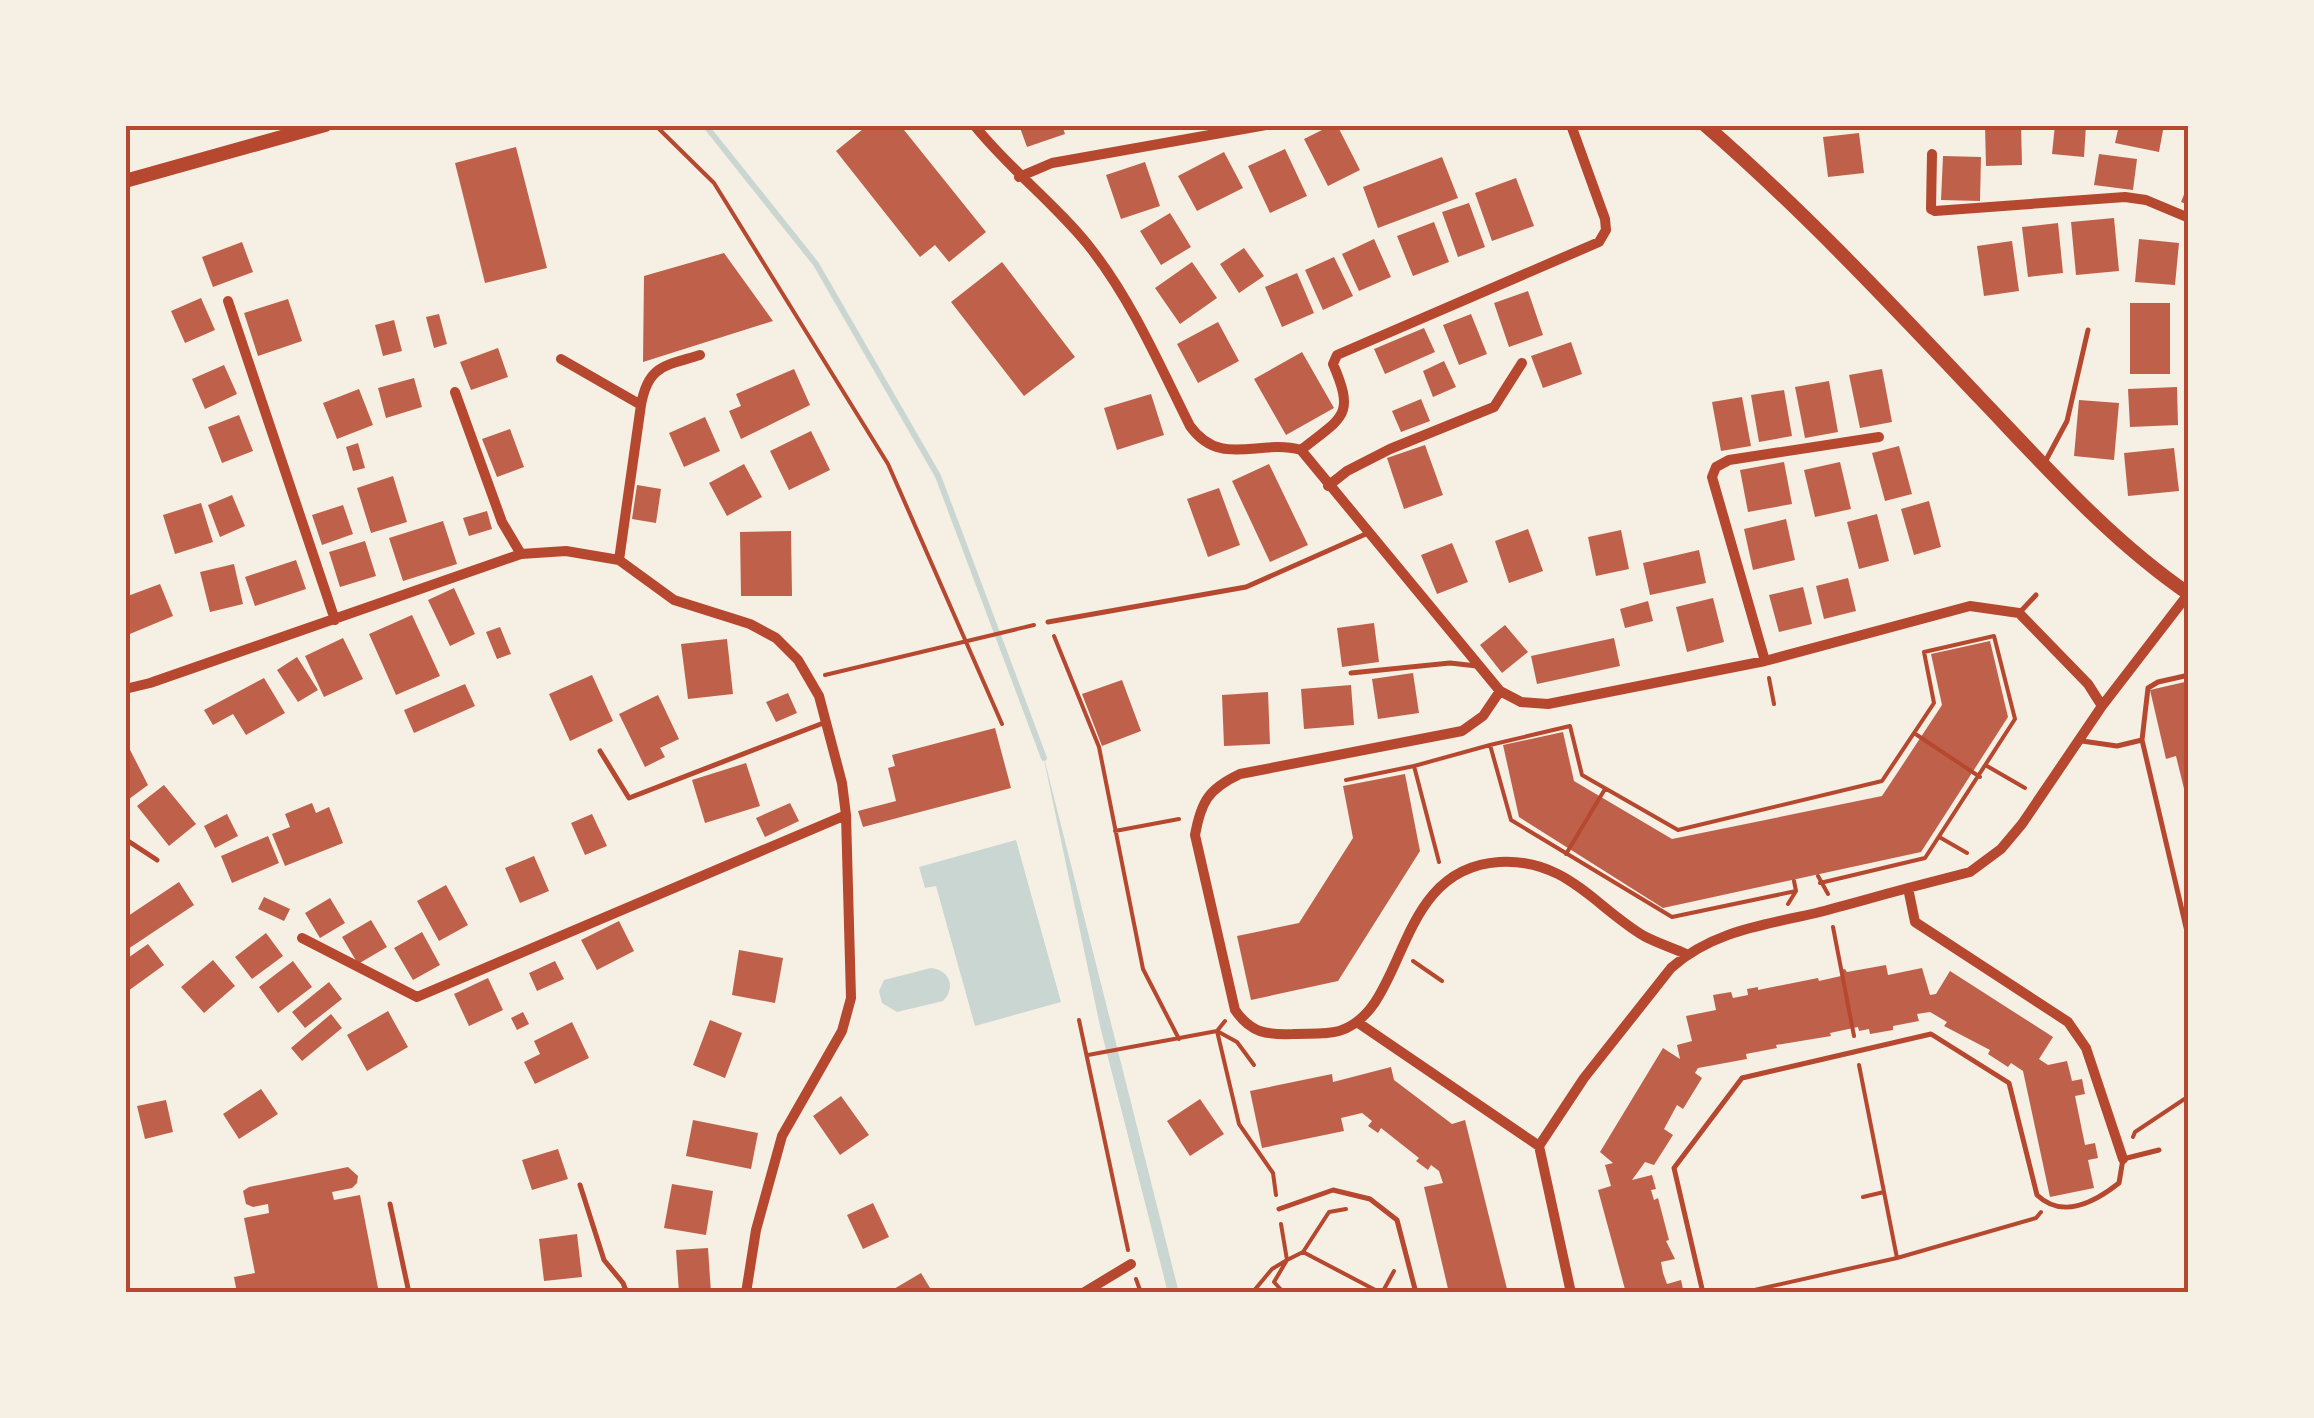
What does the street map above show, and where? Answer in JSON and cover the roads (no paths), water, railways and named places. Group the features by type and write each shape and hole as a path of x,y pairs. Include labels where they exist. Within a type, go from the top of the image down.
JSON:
{"main road":[{"path":"125,181 325,125"},
{"path":"1705,125 1904,318 2130,550 2189,594"}],"street":[{"path":"974,125 1088,246 1124,293 1200,440 1226,450 1288,446 1301,450 1500,691 1521,702 1548,704 1766,665 1970,606 2018,613 2088,684 2102,706"},
{"path":"1020,178 1052,164 1266,125"},
{"path":"1301,450 1338,421 1344,408 1346,394 1333,364 1337,355 1600,242 1606,230 1604,220 1571,125"},
{"path":"1932,154 1934,211 2125,197 2146,200 2189,218"},
{"path":"228,300 335,620"},
{"path":"619,560 645,384 661,367 700,355"},
{"path":"560,359 642,405"},
{"path":"1328,486 1347,471 1390,449 1494,407 1522,363"},
{"path":"455,392 502,522 521,554"},
{"path":"1766,665 1712,476 1716,467 1729,460 1879,437"},
{"path":"125,689 150,684 521,554 566,551 619,560 674,600 750,624 776,638 810,678 842,783 851,998 842,1031 782,1136 756,1230 746,1293"},
{"path":"1539,1146 1584,1078 1670,968 1686,954 1748,928 1970,872 2000,849 2022,824 2102,706 2189,594"},
{"path":"1500,691 1482,716 1462,730 1240,774 1211,793 1198,816 1195,835 1235,1010 1243,1022 1268,1035 1338,1031 1357,1022 1381,990 1425,902 1445,884 1473,868 1499,862 1534,865 1572,880 1644,936 1686,954"},
{"path":"302,938 418,997 846,815"},
{"path":"1908,888 1915,922 2068,1022 2086,1048 2123,1159"},
{"path":"1357,1022 1539,1146 1571,1293"},
{"path":"1083,1293 1131,1264"}],"lane":[{"path":"2044,465 2067,422 2088,330"},
{"path":"1048,622 1246,587 1368,533"},
{"path":"2018,613 2036,595"},
{"path":"1350,673 1450,663 1480,667"},
{"path":"2189,676 2148,688 2142,740 2189,940"},
{"path":"600,752 629,798 826,722"},
{"path":"2079,740 2117,746 2142,740"},
{"path":"125,839 157,860"},
{"path":"1702,1293 1674,1168 1742,1078 1931,1034 2009,1083 2037,1195 2047,1205 2072,1207 2095,1202 2119,1183 2123,1159 2159,1150"},
{"path":"580,1185 604,1260 624,1283 627,1293"},
{"path":"1278,1209 1333,1190 1370,1200 1397,1220 1416,1293"},
{"path":"390,1204 410,1293"}],"waterway":[{"path":"705,125 816,264 938,476 1044,758"}]}
